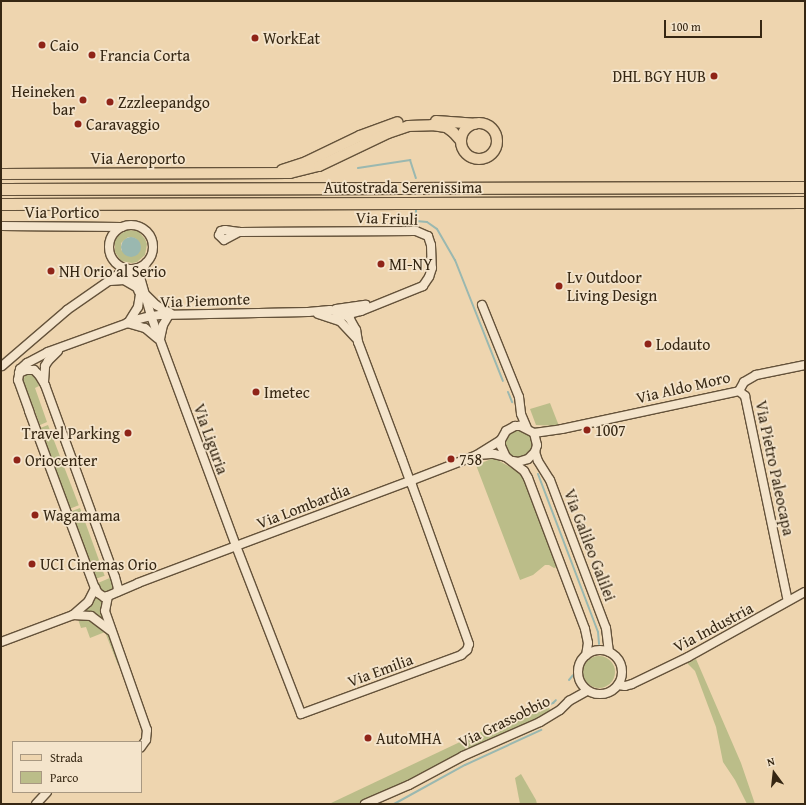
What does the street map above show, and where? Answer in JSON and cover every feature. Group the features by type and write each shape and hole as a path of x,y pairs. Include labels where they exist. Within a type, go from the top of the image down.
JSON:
{"highway":[{"name":"Autostrada Serenissima","path":"1,189 805,187"},
{"name":"Autostrada Serenissima","path":"1,204 805,202"}],"main road":[{"name":"Via Aeroporto","path":"275,173 306,162 366,134 406,120 421,119 475,124"},
{"path":"475,124 488,125 495,132 497,142 492,154 480,159 471,158 463,151 461,141 464,131 475,124"},
{"name":"Via Aeroporto","path":"1,174 297,173 315,168 388,133 408,126 432,125 446,127 454,132 461,141"}],"street":[{"name":"Via Portico","path":"1,226 123,227"},
{"path":"2,366 67,310 126,269 137,268 146,263 152,253 153,246 149,235 144,229 136,226 123,227 112,237 109,251 115,263 126,269 132,275 140,292"},
{"name":"Via Friuli","path":"239,232 416,230 425,233 431,245 431,273 426,282 418,289 375,304 347,316 335,318"},
{"name":"Via Liguria","path":"146,263 140,277 138,308 127,323 145,328 160,342"},
{"path":"108,282 124,280 156,305 170,313 163,325 160,342"},
{"name":"Via Liguria","path":"140,292 151,316 236,546"},
{"name":"Via Friuli","path":"330,310 375,304"},
{"path":"482,305 519,397 521,414 530,430 536,449 528,459 518,462 513,461"},
{"name":"Via Piemonte","path":"19,373 23,366 34,359 127,323 151,316 170,313 338,311 347,316 353,324 358,342 410,480"},
{"name":"Via Piemonte","path":"308,312 335,318 347,326 358,342"},
{"name":"Via Piemonte","path":"44,385 48,361 60,349"},
{"name":"Via Aldo Moro","path":"536,449 548,434 562,429 739,391 744,382 756,375 805,365"},
{"path":"117,592 118,588 116,577 44,385 39,375 34,370 26,370 19,373 18,380 28,411 95,588 100,595 108,596 104,607 111,632 147,730 146,740 142,746"},
{"name":"Via Pietro Paleocapa","path":"739,391 745,396 788,601"},
{"path":"521,414 510,428 502,435 500,446 506,457 524,471 528,478 585,629 588,643 586,655"},
{"path":"510,428 520,426 530,430"},
{"name":"Via Aldo Moro","path":"530,430 562,429"},
{"name":"Via Lombardia","path":"108,596 138,583 477,455 501,440"},
{"name":"Via Galileo Galilei","path":"536,449 538,461 550,480 606,628 609,652"},
{"name":"Via Lombardia","path":"477,455 494,454 506,457"},
{"name":"Via Emilia","path":"236,546 301,714 461,655 467,650 469,644 468,638 410,480"},
{"path":"116,577 122,581 138,583"},
{"path":"1,642 73,615 88,602 95,588"},
{"name":"Via Industria","path":"618,685 632,684 688,657 805,592"},
{"path":"73,615 91,616 111,632"},
{"path":"569,702 577,686 578,664 586,655 597,650 609,652 618,659 625,677 632,684"},
{"path":"578,677 583,687 587,691 593,694 605,694 612,691 618,685 622,678 622,669"},
{"name":"Via Grassobbio","path":"365,804 410,785 463,756 540,722 587,691"},
{"path":"36,804 46,793"}],"green space":[{"path":"127,230 138,231 145,239 147,244 145,255 137,262 132,263 121,261 115,252 115,241 118,236","holes":["128,237 135,238 139,242 139,251 134,256 131,256 121,250 121,243"]},
{"path":"31,373 35,376 39,386 35,388 47,422 40,425 23,380 26,374"},
{"path":"550,403 559,426 536,425 530,409"},
{"path":"48,425 79,505 70,509 40,428"},
{"path":"519,429 529,434 534,444 529,454 519,459 509,454 504,444 509,434"},
{"path":"494,458 517,471 523,477 557,567 554,568 549,565 545,565 533,575 520,580 476,465"},
{"path":"80,508 105,576 95,579 71,511"},
{"path":"112,577 114,587 113,590 105,592 100,590 98,583"},
{"path":"95,595 103,600 107,623 82,613"},
{"path":"78,619 91,619 107,631 119,664 118,665 105,632 90,638 86,627 81,628"},
{"path":"596,656 602,656 611,660 615,672 611,684 602,688 596,688 587,684 583,675 583,669 587,660"},
{"path":"696,659 741,763 755,804 747,804 735,780 723,762 716,727 695,671 687,663"},
{"path":"548,705 551,712 392,792 359,804 329,804 498,724"},
{"path":"521,774 537,804 520,804 515,778"}],"water":[{"path":"131,237 138,240 141,247 138,254 131,257 124,254 121,247 124,240"}],"waterway":[{"path":"358,168 410,160 416,178"},
{"path":"416,209 416,215"},
{"path":"416,221 427,222 437,229 455,260 503,381"},
{"path":"508,392 512,402"},
{"path":"538,474 598,632 599,644"},
{"path":"569,680 573,675"},
{"path":"497,726 553,703 556,700"},
{"path":"394,804 465,765 541,730"}],"place":[{"name":"WorkEat","path":"255,38"},
{"name":"Caio","path":"42,45"},
{"name":"Francia Corta","path":"92,55"},
{"name":"DHL BGY HUB","path":"714,76"},
{"name":"Heineken bar","path":"83,100"},
{"name":"Zzzleepandgo","path":"110,102"},
{"name":"Caravaggio","path":"78,124"},
{"name":"MI-NY","path":"381,264"},
{"name":"NH Orio al Serio","path":"51,271"},
{"name":"Lv Outdoor Living Design","path":"559,286"},
{"name":"Lodauto","path":"648,344"},
{"name":"Imetec","path":"256,392"},
{"name":"1007","path":"587,430"},
{"name":"Travel Parking","path":"128,433"},
{"name":"758","path":"451,459"},
{"name":"Oriocenter","path":"17,460"},
{"name":"Wagamama","path":"35,515"},
{"name":"UCI Cinemas Orio","path":"32,564"},
{"name":"AutoMHA","path":"368,738"}]}
